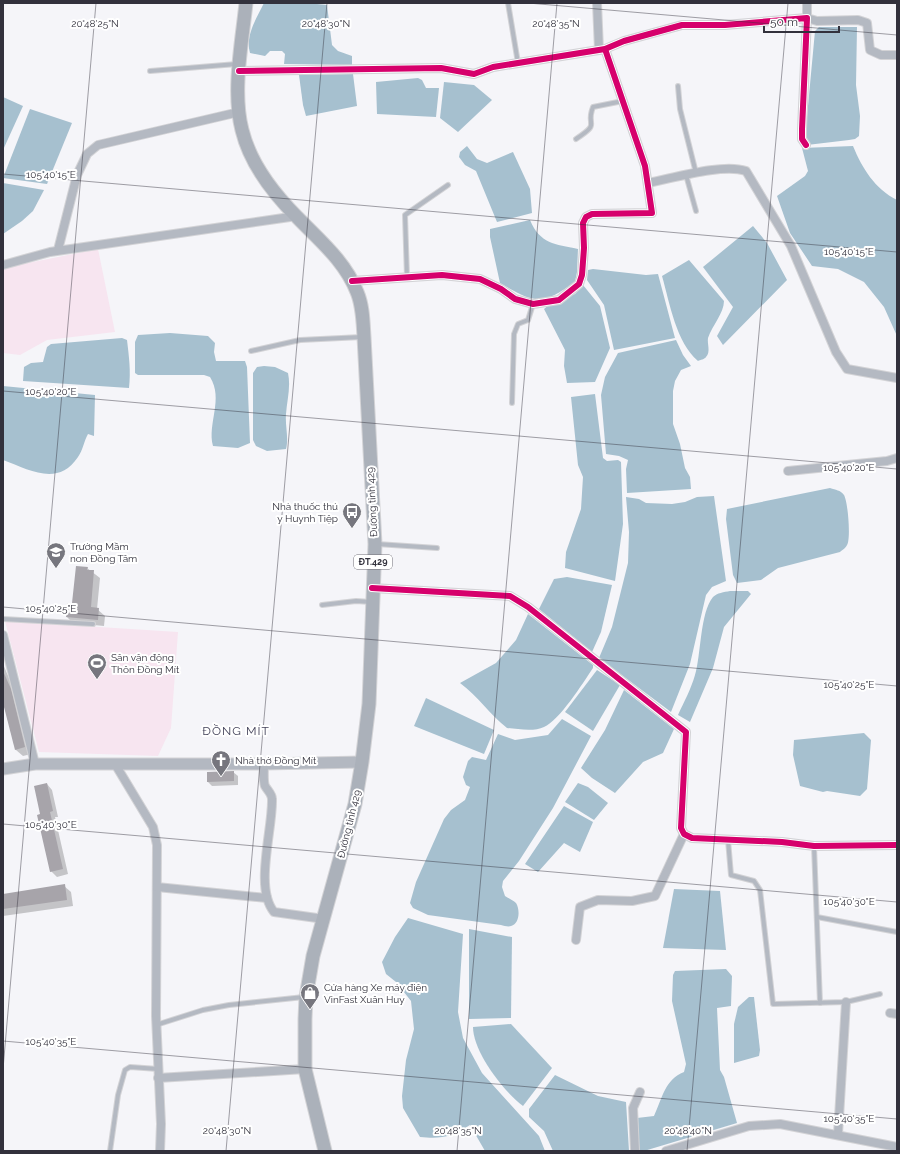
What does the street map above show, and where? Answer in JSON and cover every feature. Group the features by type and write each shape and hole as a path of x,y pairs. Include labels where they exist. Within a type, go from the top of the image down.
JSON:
{"main road":[{"name":"Đường tỉnh 429","path":"246,3 239,67 239,112 242,129 256,164 273,188 297,216 331,250 352,281 361,306 364,337 374,544 369,704 355,804 313,956 306,997 305,1069 325,1151"}],"street":[{"path":"352,281 442,275 480,279 501,289 515,299 533,304 559,300 579,284 582,275 584,248 582,229 586,218 592,214 652,213 645,166 623,101 602,50 597,3"},
{"path":"806,145 802,139 802,129 807,3"},
{"path":"239,67 442,68 474,74 493,67 602,50 624,41 682,24 725,25 807,18 817,21 858,20 866,23 870,50 881,55 897,55"},
{"path":"58,250 77,175 88,154 98,145 239,112"},
{"path":"648,183 696,173 736,168 746,171 791,246 836,352 847,370 897,378"},
{"path":"3,265 58,250 297,216"},
{"path":"788,471 887,462 897,458"},
{"path":"372,588 510,596 528,607 686,732 681,828 684,834 692,838 782,842 814,846 897,845"},
{"path":"3,635 35,764"},
{"path":"3,769 35,764 264,764 362,762"},
{"path":"115,764 152,827 157,846 156,1025 161,1124 160,1151"},
{"path":"264,764 265,785 272,798 265,867 266,898 269,907 274,912 324,919"},
{"path":"576,940 580,907 598,900 632,901 655,896 684,834"},
{"path":"157,887 266,898"},
{"path":"838,1134 846,1002"},
{"path":"158,1078 305,1069"},
{"path":"635,1151 633,1108 640,1092"},
{"path":"666,1151 749,1126 780,1124 838,1134 897,1147"}],"lane":[{"path":"508,3 518,64"},
{"path":"150,71 239,67"},
{"path":"678,86 680,109 696,173"},
{"path":"576,139 590,130 593,125 591,112 593,107 623,101"},
{"path":"686,175 696,212"},
{"path":"407,277 405,215 448,185"},
{"path":"512,403 514,334 518,324 528,320 533,304"},
{"path":"251,351 300,340 364,337"},
{"path":"374,544 437,548"},
{"path":"322,605 371,602"},
{"path":"3,619 93,624"},
{"path":"728,840 731,875 754,881 760,890 773,1004 846,1002 880,994"},
{"path":"814,846 820,1003"},
{"path":"817,917 897,932"},
{"path":"156,1025 203,1010 229,1005 306,997"},
{"path":"110,1151 118,1095 125,1070 130,1067 158,1069"}],"shaded area":[{"path":"98,249 115,332 47,340 20,355 3,353 3,268"},
{"name":"Sân vận động Thôn Đồng Mít","path":"5,621 178,632 171,728 158,756 39,752"}],"water":[{"path":"264,3 307,3 327,5 332,45 338,51 352,56 352,65 284,64 285,54 282,51 270,51 265,56 250,53 250,34"},
{"path":"819,27 857,27 856,85 860,116 859,136 855,139 807,145 805,138 815,31"},
{"path":"353,74 357,106 306,116 299,75"},
{"path":"418,78 422,80 426,88 439,88 436,117 377,114 376,82"},
{"path":"444,82 474,85 492,100 458,132 440,118"},
{"path":"3,97 23,106 3,150"},
{"path":"30,109 72,123 47,184 3,178"},
{"path":"467,146 477,159 487,163 513,152 530,189 532,213 497,222 476,171 465,165 459,157 460,152"},
{"path":"853,146 870,177 882,190 897,200 897,336 884,307 864,282 838,269 812,266 790,233 777,196 805,176 808,171 802,148"},
{"path":"3,183 44,190 33,211 22,221 3,234"},
{"path":"530,220 538,234 549,242 578,249 575,282 564,290 546,298 530,298 521,295 500,283 490,237 490,229"},
{"path":"753,226 767,243 787,280 723,345 717,336 733,307 703,267"},
{"path":"689,260 724,301 720,315 708,338 709,350 707,355 705,358 698,361 690,353 679,333 662,276"},
{"path":"593,269 646,275 658,274 675,338 614,350 604,305 587,280 588,270"},
{"path":"583,285 600,306 610,348 595,382 567,383 564,366 565,350 544,309 551,303 575,294"},
{"path":"170,333 208,336 215,343 214,352 216,361 245,361 247,367 250,443 238,448 213,446 212,429 216,394 210,377 204,375 138,375 135,373 135,342 138,335"},
{"path":"122,338 127,340 130,370 129,388 23,381 24,367 31,363 43,362 47,347 51,344"},
{"path":"676,340 683,355 691,366 681,370 675,381 673,391 673,424 680,444 685,468 690,477 691,489 627,493 626,469 628,460 619,456 606,454 601,395 605,377 618,353"},
{"path":"257,367 275,367 288,373 289,383 286,414 286,449 267,451 256,446 253,440 253,373"},
{"path":"3,386 95,395 94,436 88,434 80,454 70,466 62,472 43,474 3,460"},
{"path":"595,394 603,458 607,461 618,460 621,462 623,524 615,581 565,568 566,552 581,509 583,477 578,465 571,397"},
{"path":"830,488 838,490 844,495 847,505 849,536 845,548 840,552 778,568 761,580 737,583 733,575 726,519 727,509"},
{"path":"714,496 726,581 712,587 706,595 690,664 671,712 599,658 612,627 628,563 629,532 626,497 639,499 646,503 672,504 685,502 697,497"},
{"path":"567,577 612,585 601,632 592,652 539,609 554,579"},
{"path":"730,591 748,591 751,594 724,627 713,668 690,722 678,715 695,675 703,623 706,613 713,597"},
{"path":"528,614 593,665 593,668 557,717 540,729 526,730 507,728 460,683 496,663 516,640"},
{"path":"597,670 620,685 593,731 565,712"},
{"path":"624,690 674,729 663,753 643,762 615,793 592,778 581,768 605,730"},
{"path":"426,698 494,730 484,754 414,726"},
{"path":"562,719 591,736 553,808 519,861 503,881 502,887 505,896 516,903 519,912 518,919 514,925 506,926 428,915 413,908 410,903 416,882 444,819 451,810 465,800 470,787 466,785 463,777 468,761 472,757 486,760 498,734 515,740 548,735"},
{"path":"864,733 871,740 867,789 860,796 827,791 823,792 800,786 793,755 794,740"},
{"path":"578,783 588,787 608,803 594,820 565,802"},
{"path":"564,806 593,822 580,852 564,843 538,872 525,864"},
{"path":"674,889 720,891 726,950 663,948"},
{"path":"408,918 463,934 458,1012 463,1038 482,1073 539,1136 545,1151 485,1151 470,1125 452,1135 434,1138 420,1137 403,1108 402,1096 406,1060 414,1029 411,1001 396,982 386,974 382,962 395,937"},
{"path":"469,929 512,937 511,1018 469,1019"},
{"path":"726,969 732,976 731,1006 717,1008 720,1070 724,1077 737,1123 644,1151 636,1151 637,1118 654,1116 668,1085 672,1079 684,1072 686,1064 672,1001 673,975 675,971"},
{"path":"749,997 754,997 760,1050 759,1056 734,1063 734,1024 738,1007"},
{"path":"511,1024 552,1068 523,1106 515,1100 491,1071 478,1048 474,1037 473,1027"},
{"path":"555,1075 598,1096 626,1102 629,1151 553,1151 544,1131 529,1117 529,1109"}],"building":[{"path":"76,566 88,567 87,570 94,570 91,607 99,608 98,620 66,617 67,603 72,603"},
{"path":"3,671 11,689 25,747 15,750 3,703"},
{"name":"Nhà thờ Đồng Mít","path":"234,771 234,781 207,782 207,772"},
{"path":"47,783 53,811 50,812 63,869 50,872 37,815 40,814 34,786"},
{"path":"65,884 67,900 3,909 3,894"}],"cycle path":[{"path":"239,71 441,68 474,74 493,67 605,49 624,41 682,25 725,25 807,18 802,129 802,139 806,145"},
{"path":"352,281 442,275 480,279 501,289 515,299 533,304 559,300 579,284 582,275 584,248 583,223 586,217 592,214 652,213 645,166 605,49"},
{"path":"372,588 510,596 528,607 686,732 681,828 684,834 692,838 782,842 814,846 897,845"}],"place":[{"name":"Nhà thuốc thú y Huynh Tiệp","path":"352,529"},
{"name":"Trường Mầm non Đồng Tâm","path":"56,569"},
{"name":"Sân vận động Thôn Đồng Mít","path":"97,680"},
{"name":"Nhà thờ Đồng Mít","path":"221,777"},
{"name":"Cửa hàng Xe máy điện VinFast Xuân Huy","path":"310,1010"}],"district":[{"name":"ĐỒNG MÍT","path":"236,731"}]}
